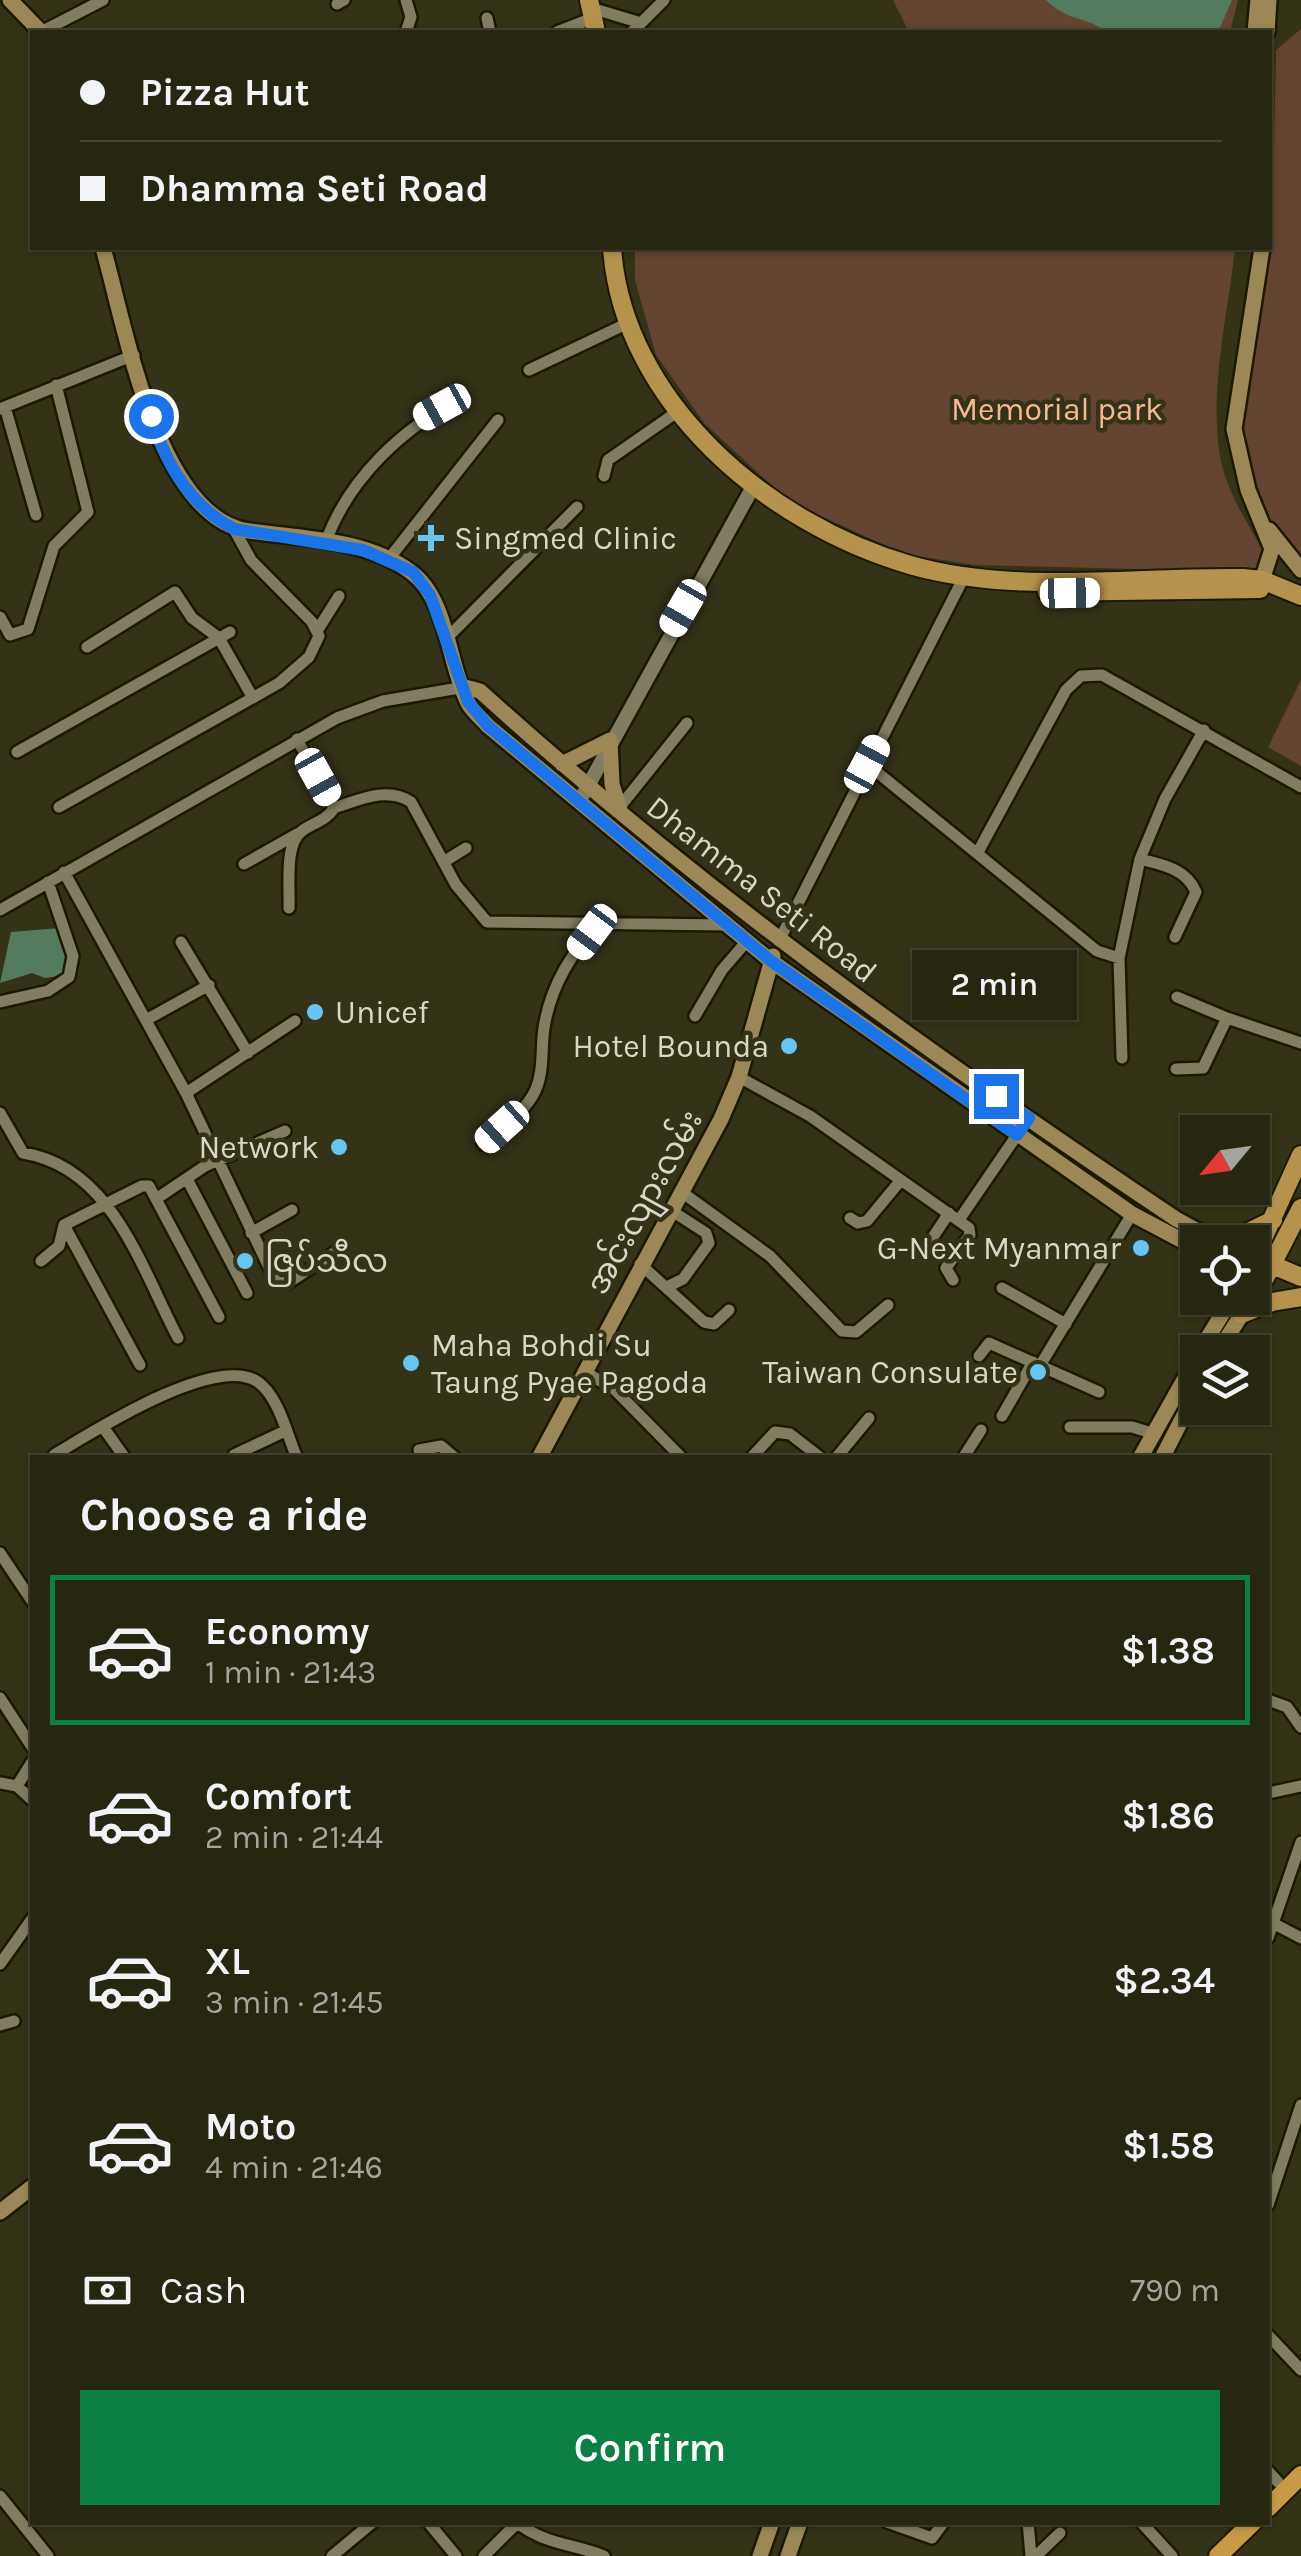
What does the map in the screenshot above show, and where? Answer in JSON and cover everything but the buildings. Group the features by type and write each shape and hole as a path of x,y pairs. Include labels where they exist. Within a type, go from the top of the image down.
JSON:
{"highway":[{"path":"1270,2505 1301,2459"},
{"path":"1201,2556 1233,2525"},
{"path":"1218,2556 1249,2525"}],"main road":[{"path":"10,0 39,30"},
{"path":"1255,30 1258,0"},
{"path":"1267,30 1269,0"},
{"path":"103,250 156,430 181,482 200,506 234,529 326,541 388,560"},
{"path":"604,250 623,326 650,390 786,518 910,574 1070,593 1260,585 1281,587 1301,596"},
{"path":"612,250 623,326"},
{"path":"1262,250 1234,429 1248,490 1266,526 1301,570"},
{"path":"1260,585 1272,558 1266,526"},
{"name":"Dhamma Seti Road","path":"388,560 413,572 430,595 468,702 488,726 771,961 1132,1214 1180,1232"},
{"name":"Dhamma Seti Road","path":"465,687 480,691 562,764 779,941 1182,1225"},
{"path":"562,764 610,740 610,773 620,811"},
{"name":"အင်းလျားလမ်း","path":"540,1455 640,1264 683,1193 738,1077 779,941"},
{"path":"1017,1135 1029,1118"},
{"path":"1270,1230 1301,1156"},
{"path":"1270,1258 1286,1246 1301,1208"},
{"path":"1263,1225 1273,1220"},
{"path":"1286,1246 1291,1265 1301,1277"},
{"path":"1270,1269 1301,1277"},
{"path":"1270,1274 1301,1295"},
{"path":"1270,1302 1301,1295"},
{"path":"1141,1455 1180,1385"},
{"path":"1164,1455 1180,1423"},
{"path":"0,2212 30,2188"},
{"path":"760,2556 771,2525"},
{"path":"788,2556 799,2525"}],"street":[{"path":"45,30 103,0"},
{"path":"406,0 411,17 407,30"},
{"path":"562,30 588,15 636,28 664,0"},
{"path":"487,18 490,30"},
{"path":"529,370 623,326"},
{"path":"36,515 2,408 134,355"},
{"path":"0,618 10,635 28,630 54,546 88,512 56,385"},
{"path":"326,541 336,515 364,474 424,418 462,397"},
{"path":"604,476 608,460 674,415"},
{"path":"388,560 498,420"},
{"path":"579,803 610,740 751,489"},
{"path":"446,639 576,507"},
{"path":"60,807 279,683 309,657 320,636 251,560 234,529"},
{"path":"779,941 965,579"},
{"path":"87,648 175,592 192,618 225,635 253,698"},
{"path":"317,631 338,596"},
{"path":"17,752 225,635"},
{"path":"978,852 1066,690 1081,676 1102,676 1301,787"},
{"path":"0,910 297,739 367,705 465,687"},
{"path":"620,811 688,723"},
{"path":"1122,1058 1117,958 1140,859 1165,800 1204,730"},
{"path":"297,739 334,808"},
{"path":"867,764 1097,951 1117,958"},
{"path":"244,864 330,815 334,808 374,795 400,795 422,818 471,908 487,922 726,925"},
{"path":"289,908 292,844 298,833"},
{"path":"445,862 466,848"},
{"path":"1140,859 1171,867 1191,879 1196,892 1175,937"},
{"path":"64,872 186,1093 251,1233 282,1286 335,1252"},
{"path":"0,1002 48,991 70,977 73,956 48,882"},
{"path":"483,1144 522,1110 535,1092 544,1026 559,980 592,932 604,922"},
{"path":"696,1016 722,970 747,941"},
{"path":"181,942 248,1053"},
{"path":"146,1020 209,985"},
{"path":"1177,997 1226,1018 1301,1042"},
{"path":"1176,1069 1204,1068 1226,1018"},
{"path":"186,1093 295,1021"},
{"path":"738,1077 810,1116 954,1216 971,1232 946,1268 952,1280"},
{"path":"0,1113 23,1153 44,1156 83,1177 107,1202 178,1338"},
{"path":"156,1200 187,1179 285,1131"},
{"path":"923,1252 1017,1135"},
{"path":"187,1179 248,1293"},
{"path":"850,1218 858,1223 866,1221 901,1180"},
{"path":"41,1262 59,1246 64,1225 146,1185 219,1317"},
{"path":"683,1193 770,1256 842,1330 856,1332 888,1306"},
{"path":"251,1233 292,1210"},
{"path":"666,1288 683,1279 710,1243 706,1233 672,1211"},
{"path":"1002,1416 1066,1324 1132,1214"},
{"path":"64,1225 140,1365"},
{"path":"640,1264 709,1324 729,1310"},
{"path":"1002,1288 1066,1324"},
{"path":"980,1356 989,1343 1099,1392"},
{"path":"584,1371 615,1390 679,1455"},
{"path":"54,1455 207,1377 240,1374 259,1383 271,1395 296,1455"},
{"path":"838,1455 869,1418"},
{"path":"103,1427 124,1455"},
{"path":"1070,1427 1152,1432"},
{"path":"965,1455 981,1430"},
{"path":"234,1455 285,1431"},
{"path":"754,1455 775,1432 790,1434 817,1455"},
{"path":"419,1450 440,1446 452,1455"},
{"path":"0,1554 30,1599"},
{"path":"0,1698 30,1744"},
{"path":"1287,1707 1301,1699"},
{"path":"1270,1701 1287,1707 1301,1727"},
{"path":"17,1786 30,1765"},
{"path":"0,1783 17,1786 30,1798"},
{"path":"1270,1793 1301,1786"},
{"path":"1301,1842 1270,1922 1301,1938"},
{"path":"1285,1888 1301,1879"},
{"path":"0,1964 30,1922"},
{"path":"0,2026 14,2021"},
{"path":"1270,2199 1301,2105"},
{"path":"1270,2342 1301,2370"},
{"path":"0,2496 48,2556"},
{"path":"332,2556 369,2525"},
{"path":"430,2525 456,2556"},
{"path":"484,2556 516,2525"},
{"path":"521,2525 550,2544 582,2547 604,2556"},
{"path":"895,2525 932,2538 942,2525"},
{"path":"1029,2525 1034,2556"},
{"path":"1143,2525 1172,2556"},
{"path":"1034,2556 1060,2533"}],"green space":[{"path":"893,0 1238,0 1230,30 908,30"},
{"path":"1301,29 1301,570 1264,517 1240,442 1241,393 1272,250 1276,50"},
{"name":"Memorial park","path":"635,250 1235,250 1218,379 1217,431 1227,482 1265,554 1256,572 975,565 904,554 790,502 705,424 656,355 635,280"},
{"path":"1301,680 1301,766 1268,747"}],"shaded area":[{"path":"1046,0 1232,0 1219,30 1103,30 1062,12"},
{"path":"60,928 68,953 65,975 45,978 32,973 0,983 11,932"}],"place":[{"name":"Singmed Clinic","path":"431,538"},
{"name":"Unicef","path":"315,1012"},
{"name":"Hotel Bounda","path":"789,1046"},
{"name":"Network","path":"339,1147"},
{"name":"G-Next Myanmar","path":"1141,1248"},
{"name":"ဇြပ်သီလ","path":"245,1261"},
{"name":"Maha Bohdi Su Taung Pyae Pagoda","path":"411,1363"},
{"name":"Taiwan Consulate","path":"1038,1372"}],"route":[{"path":"151,416 181,482 217,520 234,529 363,550 413,572 430,595 468,702 488,726 771,961 1017,1135 1029,1118 996,1096"}]}
